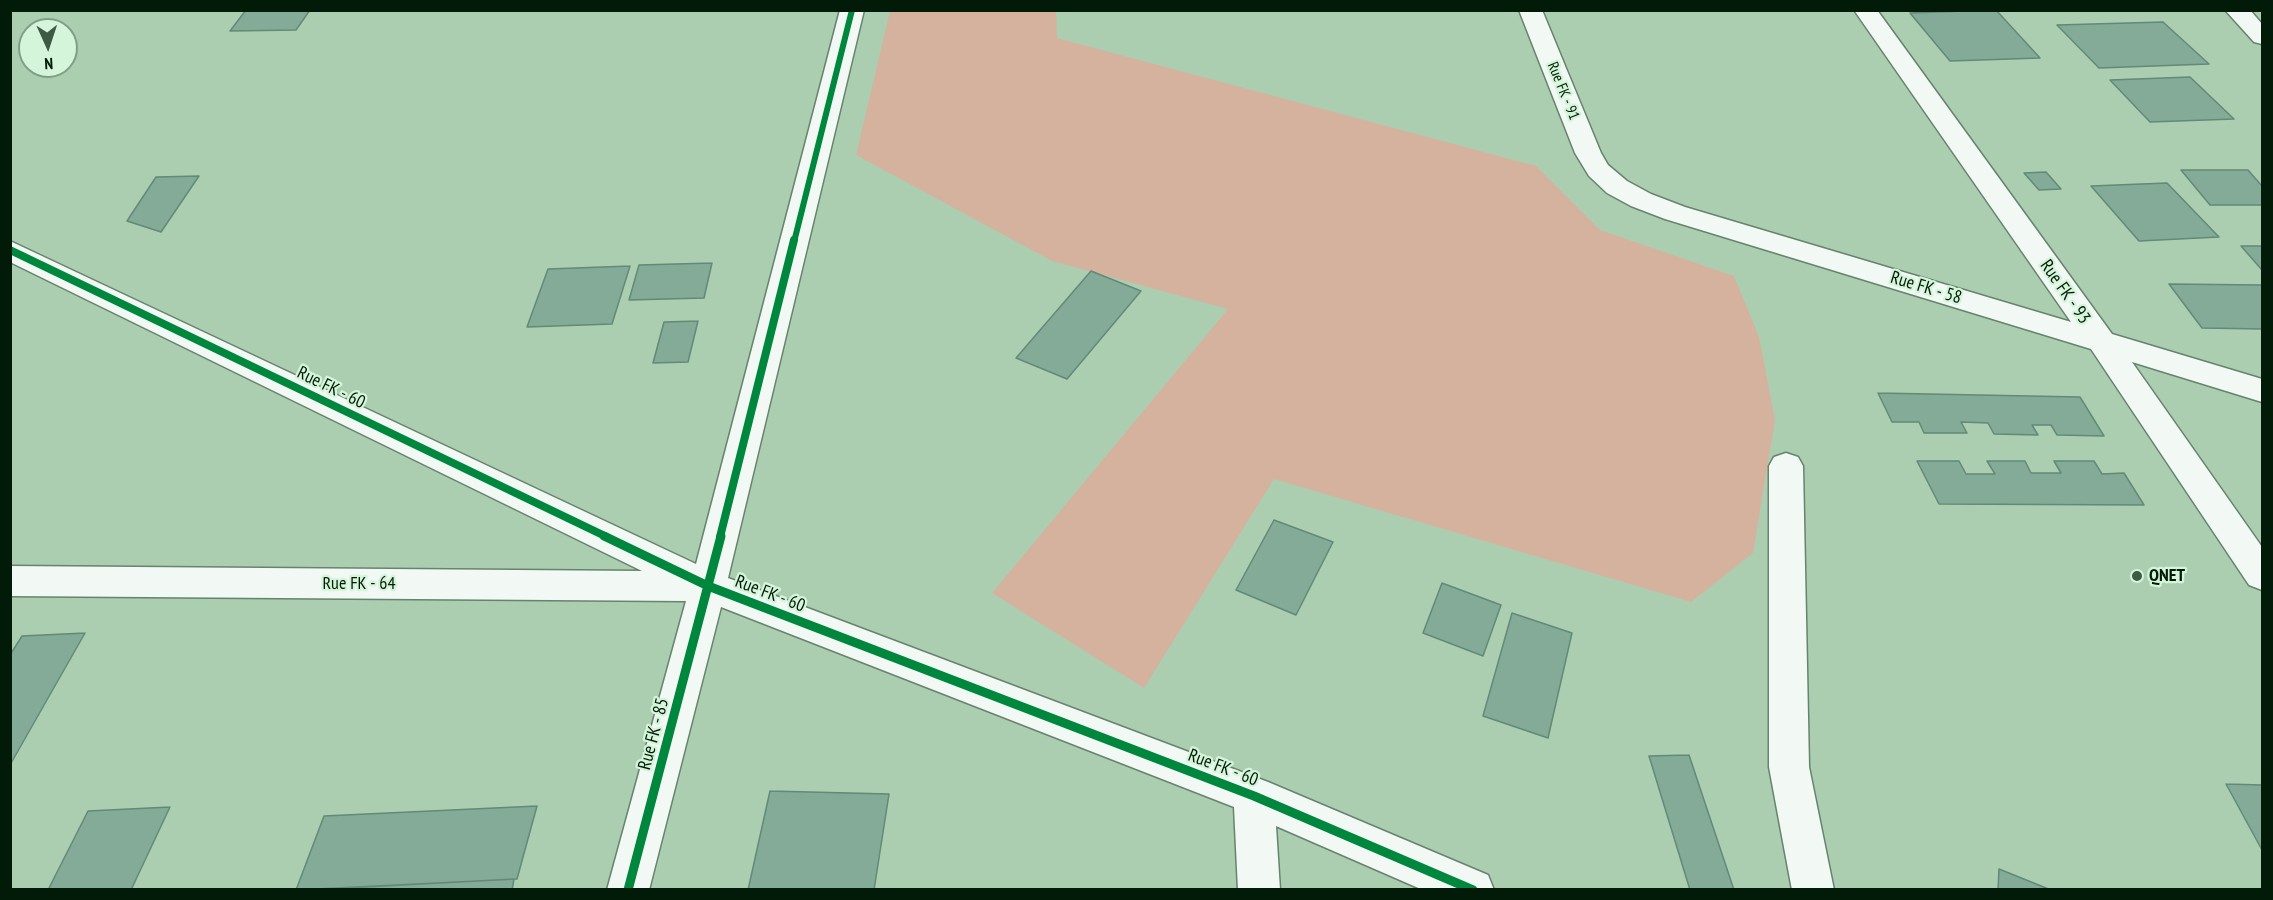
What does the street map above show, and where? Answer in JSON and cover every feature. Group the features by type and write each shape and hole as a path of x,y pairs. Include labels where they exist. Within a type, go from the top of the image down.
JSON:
{"street":[{"name":"Rue FK - 85","path":"628,890 708,586 852,10"},
{"name":"Rue FK - 91","path":"1530,10 1588,153 1598,170"},
{"name":"Rue FK - 93","path":"1865,10 2101,341 2262,575"},
{"path":"2235,10 2262,37"},
{"name":"Rue FK - 58","path":"1598,170 1617,187 1641,200 1675,213 2262,390"},
{"name":"Rue FK - 60","path":"10,250 708,586 1254,796 1473,890"},
{"path":"1786,466 1789,767 1813,890"},
{"name":"Rue FK - 64","path":"10,580 708,586"},
{"path":"1254,796 1259,890"}],"shaded area":[{"path":"1056,10 1057,38 1536,166 1600,230 1734,276 1759,337 1775,420 1753,553 1691,602 1274,479 1144,688 992,593 1228,309 1052,261 856,155 890,11"}],"building":[{"path":"246,10 310,10 296,30 230,31"},
{"path":"1996,10 2040,58 1950,61 1910,13"},
{"path":"2163,22 2209,64 2099,68 2057,25"},
{"path":"2190,77 2234,119 2150,122 2110,80"},
{"path":"2181,170 2248,170 2262,186 2262,205 2210,205"},
{"path":"2046,172 2061,189 2039,190 2024,173"},
{"path":"199,176 161,232 127,221 156,177"},
{"path":"2167,183 2219,237 2139,241 2091,186"},
{"path":"2241,246 2262,246 2262,270"},
{"path":"712,263 704,298 629,300 639,265"},
{"path":"630,266 612,324 527,327 548,269"},
{"path":"1091,271 1141,291 1067,379 1016,358"},
{"path":"2169,284 2262,285 2262,329 2202,328"},
{"path":"698,321 688,362 653,363 664,322"},
{"path":"1878,393 2080,397 2104,436 2057,435 2051,425 2032,425 2038,435 1994,434 1988,423 1961,422 1967,433 1924,433 1919,422 1892,422"},
{"path":"1917,461 1959,461 1966,474 1995,474 1987,461 2025,461 2031,473 2061,473 2054,461 2094,461 2102,474 2124,473 2144,505 1939,504"},
{"path":"1274,520 1333,542 1296,615 1236,590"},
{"path":"1442,583 1501,605 1483,656 1423,633"},
{"path":"1512,613 1572,633 1548,738 1483,716"},
{"path":"85,633 10,765 10,655 22,636"},
{"path":"1689,755 1734,890 1690,890 1649,756"},
{"path":"2226,784 2262,785 2262,850"},
{"path":"770,791 889,794 874,890 748,890"},
{"path":"537,806 517,879 296,890 324,816"},
{"path":"170,807 131,890 48,890 88,811"},
{"path":"1999,869 2051,890 1998,890"},
{"path":"514,879 512,890 310,890"}],"cycle path":[{"path":"628,890 708,586 852,10"},
{"path":"10,250 708,586 1254,796 1473,890"}],"place":[{"name":"QNET","path":"2137,576"}]}
